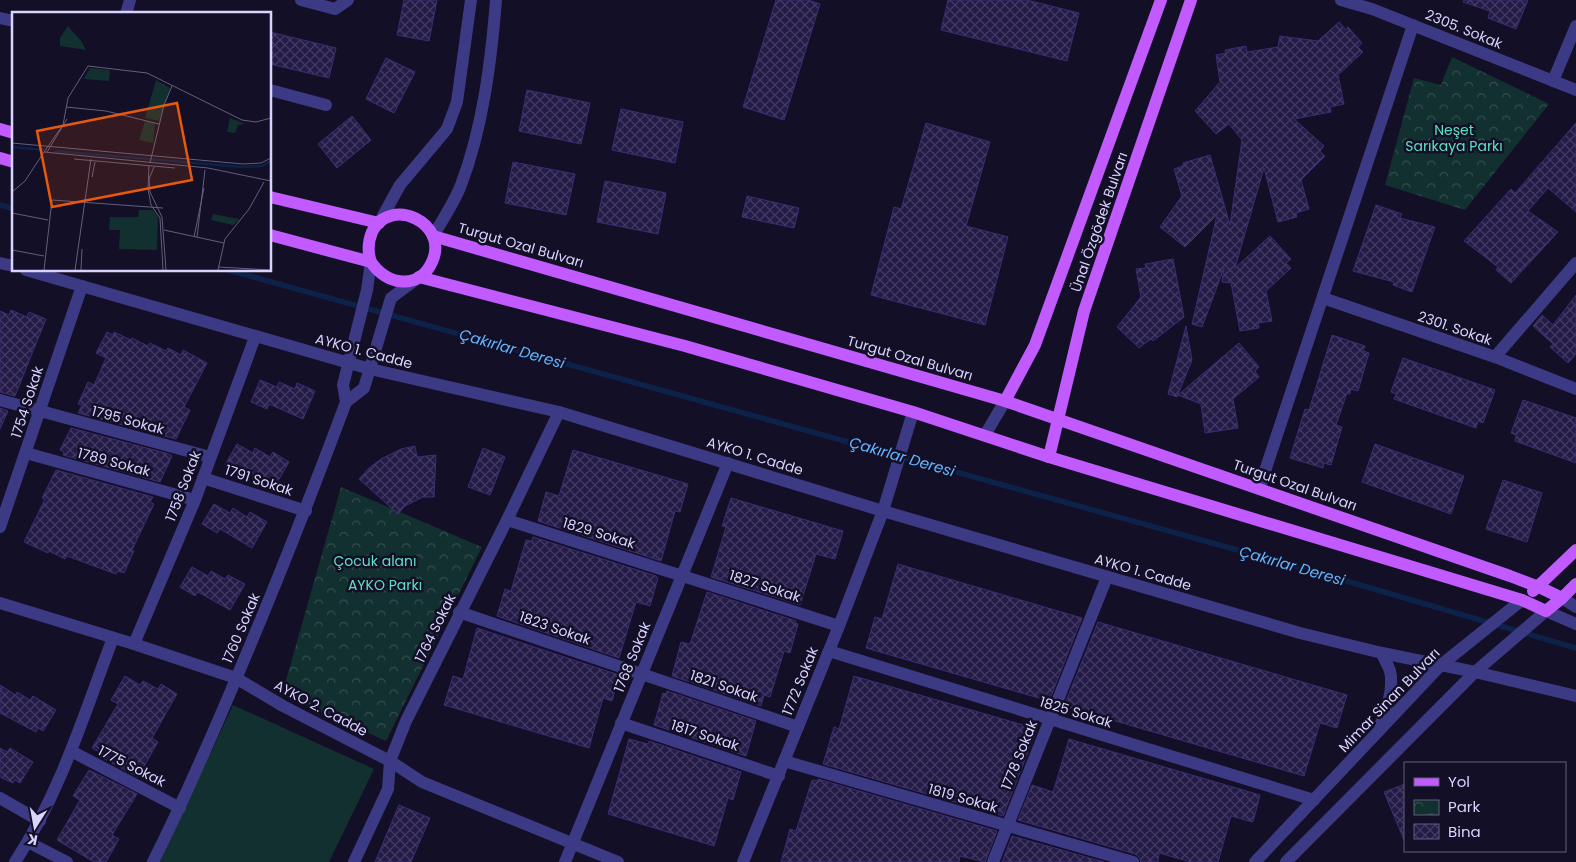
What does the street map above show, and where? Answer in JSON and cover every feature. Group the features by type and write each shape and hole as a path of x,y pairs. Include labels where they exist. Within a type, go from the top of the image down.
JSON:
{"main road":[{"name":"Ünal Özgödek Bulvarı","path":"1005,401 1035,345 1161,0"},
{"name":"Ünal Özgödek Bulvarı","path":"1049,457 1084,312 1191,0"},
{"path":"271,197 379,223"},
{"path":"391,216 411,216 420,220 428,227 433,236 435,246 434,257 430,267 419,277 403,282 393,281 384,277 371,262 368,250 369,239 379,223 391,216"},
{"path":"271,235 371,262"},
{"name":"Turgut Ozal Bulvarı","path":"433,236 1005,401 1539,587 1562,598"},
{"path":"419,277 685,346 913,412 1049,457 1522,600 1542,614 1576,584"},
{"name":"Mimar Sinan Bulvarı","path":"1522,600 1539,587 1576,550"}],"street":[{"path":"301,0 335,9 348,0"},
{"path":"379,223 400,185 447,129 457,102 471,0"},
{"path":"433,236 460,187 471,157 485,92 496,0"},
{"name":"2305. Sokak","path":"1340,0 1374,5 1413,25 1576,90"},
{"path":"1259,489 1413,25"},
{"path":"1553,81 1576,26"},
{"path":"271,90 326,104"},
{"path":"371,262 367,290 343,385 346,402 364,388 391,298 419,277"},
{"path":"1495,357 1576,263"},
{"name":"AYKO 1. Cadde","path":"30,271 370,369 559,412 883,511 1300,633 1382,654 1475,672 1576,696"},
{"name":"1754 Sokak","path":"1,520 26,453 82,286"},
{"name":"2301. Sokak","path":"1323,298 1495,357 1576,389"},
{"name":"1758 Sokak","path":"134,644 195,500 255,337"},
{"name":"1795 Sokak","path":"0,400 210,457"},
{"name":"Ünal Özgödek Bulvarı","path":"985,435 1005,401"},
{"name":"1760 Sokak","path":"153,862 180,808 236,678 306,511 346,402"},
{"name":"1764 Sokak","path":"354,862 388,789 390,761 406,721 559,412"},
{"name":"1772 Sokak","path":"743,862 839,626 883,511 913,412"},
{"name":"1789 Sokak","path":"26,453 195,500"},
{"name":"1768 Sokak","path":"565,862 728,463"},
{"name":"1791 Sokak","path":"203,478 306,511"},
{"name":"1829 Sokak","path":"507,520 682,575"},
{"name":"1827 Sokak","path":"682,575 839,626"},
{"name":"1778 Sokak","path":"993,862 1107,577"},
{"path":"1562,598 1576,607"},
{"name":"Mimar Sinan Bulvarı","path":"1255,862 1441,665 1522,600"},
{"name":"AYKO 2. Cadde","path":"0,603 134,644 236,678 283,706 390,761 422,782 618,862"},
{"name":"1823 Sokak","path":"459,612 641,673"},
{"path":"1286,862 1475,672 1542,614 1576,624"},
{"path":"15,862 40,822 71,751 113,638"},
{"name":"1825 Sokak","path":"829,651 1314,800"},
{"path":"1375,733 1385,715 1390,694 1390,673 1382,654"},
{"name":"1821 Sokak","path":"641,673 798,727"},
{"name":"1817 Sokak","path":"621,723 779,776"},
{"name":"1775 Sokak","path":"71,751 180,808"},
{"name":"1819 Sokak","path":"784,761 1133,862"},
{"path":"0,798 40,822"},
{"path":"28,842 67,862"}],"green space":[{"name":"Neşet Sarıkaya Parkı","path":"1452,57 1549,104 1465,210 1385,185 1414,78 1441,85"},
{"name":"AYKO Parkı","path":"341,487 482,547 386,741 282,694"},
{"path":"233,705 374,769 329,862 160,862"}],"building":[{"path":"404,0 437,0 429,41 397,35"},
{"path":"776,0 808,0 820,4 784,120 743,107"},
{"path":"948,0 1027,0 1079,13 1067,61 941,30"},
{"path":"1464,0 1528,0 1516,29 1488,18 1490,11 1463,2"},
{"path":"1339,22 1346,30 1348,27 1362,43 1358,47 1363,52 1338,75 1344,104 1330,107 1331,112 1294,119 1324,146 1320,151 1325,156 1301,180 1309,209 1296,213 1297,217 1278,222 1264,168 1235,268 1270,236 1291,259 1286,263 1291,268 1266,291 1272,321 1258,323 1259,328 1240,331 1231,283 1222,282 1224,268 1202,327 1192,324 1217,215 1185,247 1160,227 1182,196 1174,169 1183,166 1183,163 1210,155 1230,225 1242,140 1229,124 1216,134 1195,111 1220,82 1216,55 1226,53 1225,50 1246,46 1247,52 1278,47 1280,36 1318,41"},
{"path":"271,32 336,48 329,78 271,64"},
{"path":"386,58 415,72 394,113 366,99"},
{"path":"527,90 590,103 581,144 519,131"},
{"path":"621,109 683,122 675,163 612,150"},
{"path":"352,116 371,140 337,168 318,144"},
{"path":"926,123 990,142 966,226 1008,237 985,325 871,295 894,207 901,209"},
{"path":"1576,123 1576,212 1548,188 1528,211 1558,232 1511,283 1496,270 1498,267 1464,241 1511,189 1515,193"},
{"path":"513,162 575,174 566,215 505,203"},
{"path":"605,181 666,193 658,234 597,222"},
{"path":"747,196 799,208 794,228 742,217"},
{"path":"1376,205 1402,214 1400,218 1435,227 1412,292 1393,285 1394,282 1353,271"},
{"path":"1173,259 1184,317 1153,341 1151,339 1139,348 1117,327 1141,297 1136,269 1146,268 1145,264"},
{"path":"1576,295 1576,354 1568,363 1550,347 1553,344 1533,326 1542,315 1553,325"},
{"path":"11,310 27,317 29,312 46,319 15,396 0,392 0,311 9,315"},
{"path":"1186,326 1192,360 1177,397 1168,394"},
{"path":"107,332 113,335 114,332 131,340 132,338 148,346 150,343 166,351 168,348 181,355 183,350 207,363 184,407 190,410 176,439 78,413 82,405 78,404 88,382 94,385 106,358 96,353"},
{"path":"1332,335 1365,346 1363,351 1369,353 1358,391 1351,389 1350,394 1347,393 1336,425 1342,427 1331,465 1324,463 1323,468 1290,458 1305,409 1309,410"},
{"path":"1239,343 1259,367 1255,371 1259,377 1233,399 1238,428 1205,433 1201,404 1178,395"},
{"path":"1403,358 1495,390 1483,423 1478,421 1476,428 1394,399 1396,394 1391,392"},
{"path":"260,380 277,387 279,382 295,389 297,383 315,391 303,419 269,404 267,409 251,402"},
{"path":"1523,400 1576,418 1576,463 1515,441 1516,435 1511,433"},
{"path":"0,408 8,411 0,429"},
{"path":"71,428 172,456 160,482 63,455 64,452 60,450"},
{"path":"237,444 253,453 255,448 270,457 273,452 289,462 274,488 242,469 240,473 225,465"},
{"path":"1375,444 1464,476 1451,514 1362,482"},
{"path":"415,446 417,457 436,455 434,497 423,497 405,506 398,514 359,479 381,459 401,449"},
{"path":"483,448 505,457 490,495 468,487"},
{"path":"573,450 688,484 680,512 675,511 661,561 538,521 546,492 559,496"},
{"path":"56,470 153,497 150,502 154,504 132,550 134,551 124,573 118,571 116,574 67,556 65,559 24,542 45,499 42,498"},
{"path":"1503,480 1542,493 1527,542 1486,529"},
{"path":"731,498 843,531 835,559 816,554 800,605 711,577 726,527 722,526"},
{"path":"214,504 230,513 233,508 247,517 250,512 267,522 252,548 220,529 217,533 202,524"},
{"path":"533,537 658,578 650,606 636,602 619,658 497,616 505,589 511,591 526,540 532,541"},
{"path":"898,564 1082,618 1049,701 866,648 875,617 882,619"},
{"path":"192,567 208,576 211,571 225,579 228,575 245,584 230,610 198,592 195,596 180,587"},
{"path":"707,592 796,621 795,623 798,624 790,653 784,651 770,697 764,695 761,706 672,676 681,642 690,644"},
{"path":"1098,622 1347,695 1337,728 1320,723 1304,776 1064,706"},
{"path":"477,628 619,675 612,701 603,698 589,748 444,705 453,676 463,679"},
{"path":"125,676 140,685 143,681 158,689 161,684 177,694 152,738 158,742 138,777 97,755 99,752 92,748 118,704 111,700"},
{"path":"854,676 1037,729 1003,816 823,764 834,727 839,729"},
{"path":"0,685 16,695 17,692 30,700 33,696 56,710 43,731 38,728 36,732 0,713"},
{"path":"667,691 756,721 746,756 654,725 663,693 666,694"},
{"path":"629,739 648,744 649,741 741,772 733,800 728,798 714,846 608,814"},
{"path":"1069,739 1260,795 1253,822 1231,816 1218,862 1191,862 1159,853 1158,862 1141,862 1135,854 1018,820 1032,785 1053,792"},
{"path":"0,748 7,752 10,748 33,762 20,783 15,780 13,783 0,777"},
{"path":"89,770 137,794 112,835 119,839 106,862 94,862 57,840 80,800 73,796"},
{"path":"818,779 997,831 985,862 960,856 959,862 781,862 790,829 796,831 812,780 818,781"},
{"path":"1404,784 1404,840 1384,792"},
{"path":"399,805 430,818 411,862 375,862"},
{"path":"1012,836 1104,862 1002,862"}],"waterway":[{"name":"Çakırlar Deresi","path":"0,205 12,208"},
{"name":"Çakırlar Deresi","path":"232,271 1295,566 1576,648"}],"park label":[{"name":"Çocuk alanı","path":"375,561"}]}
